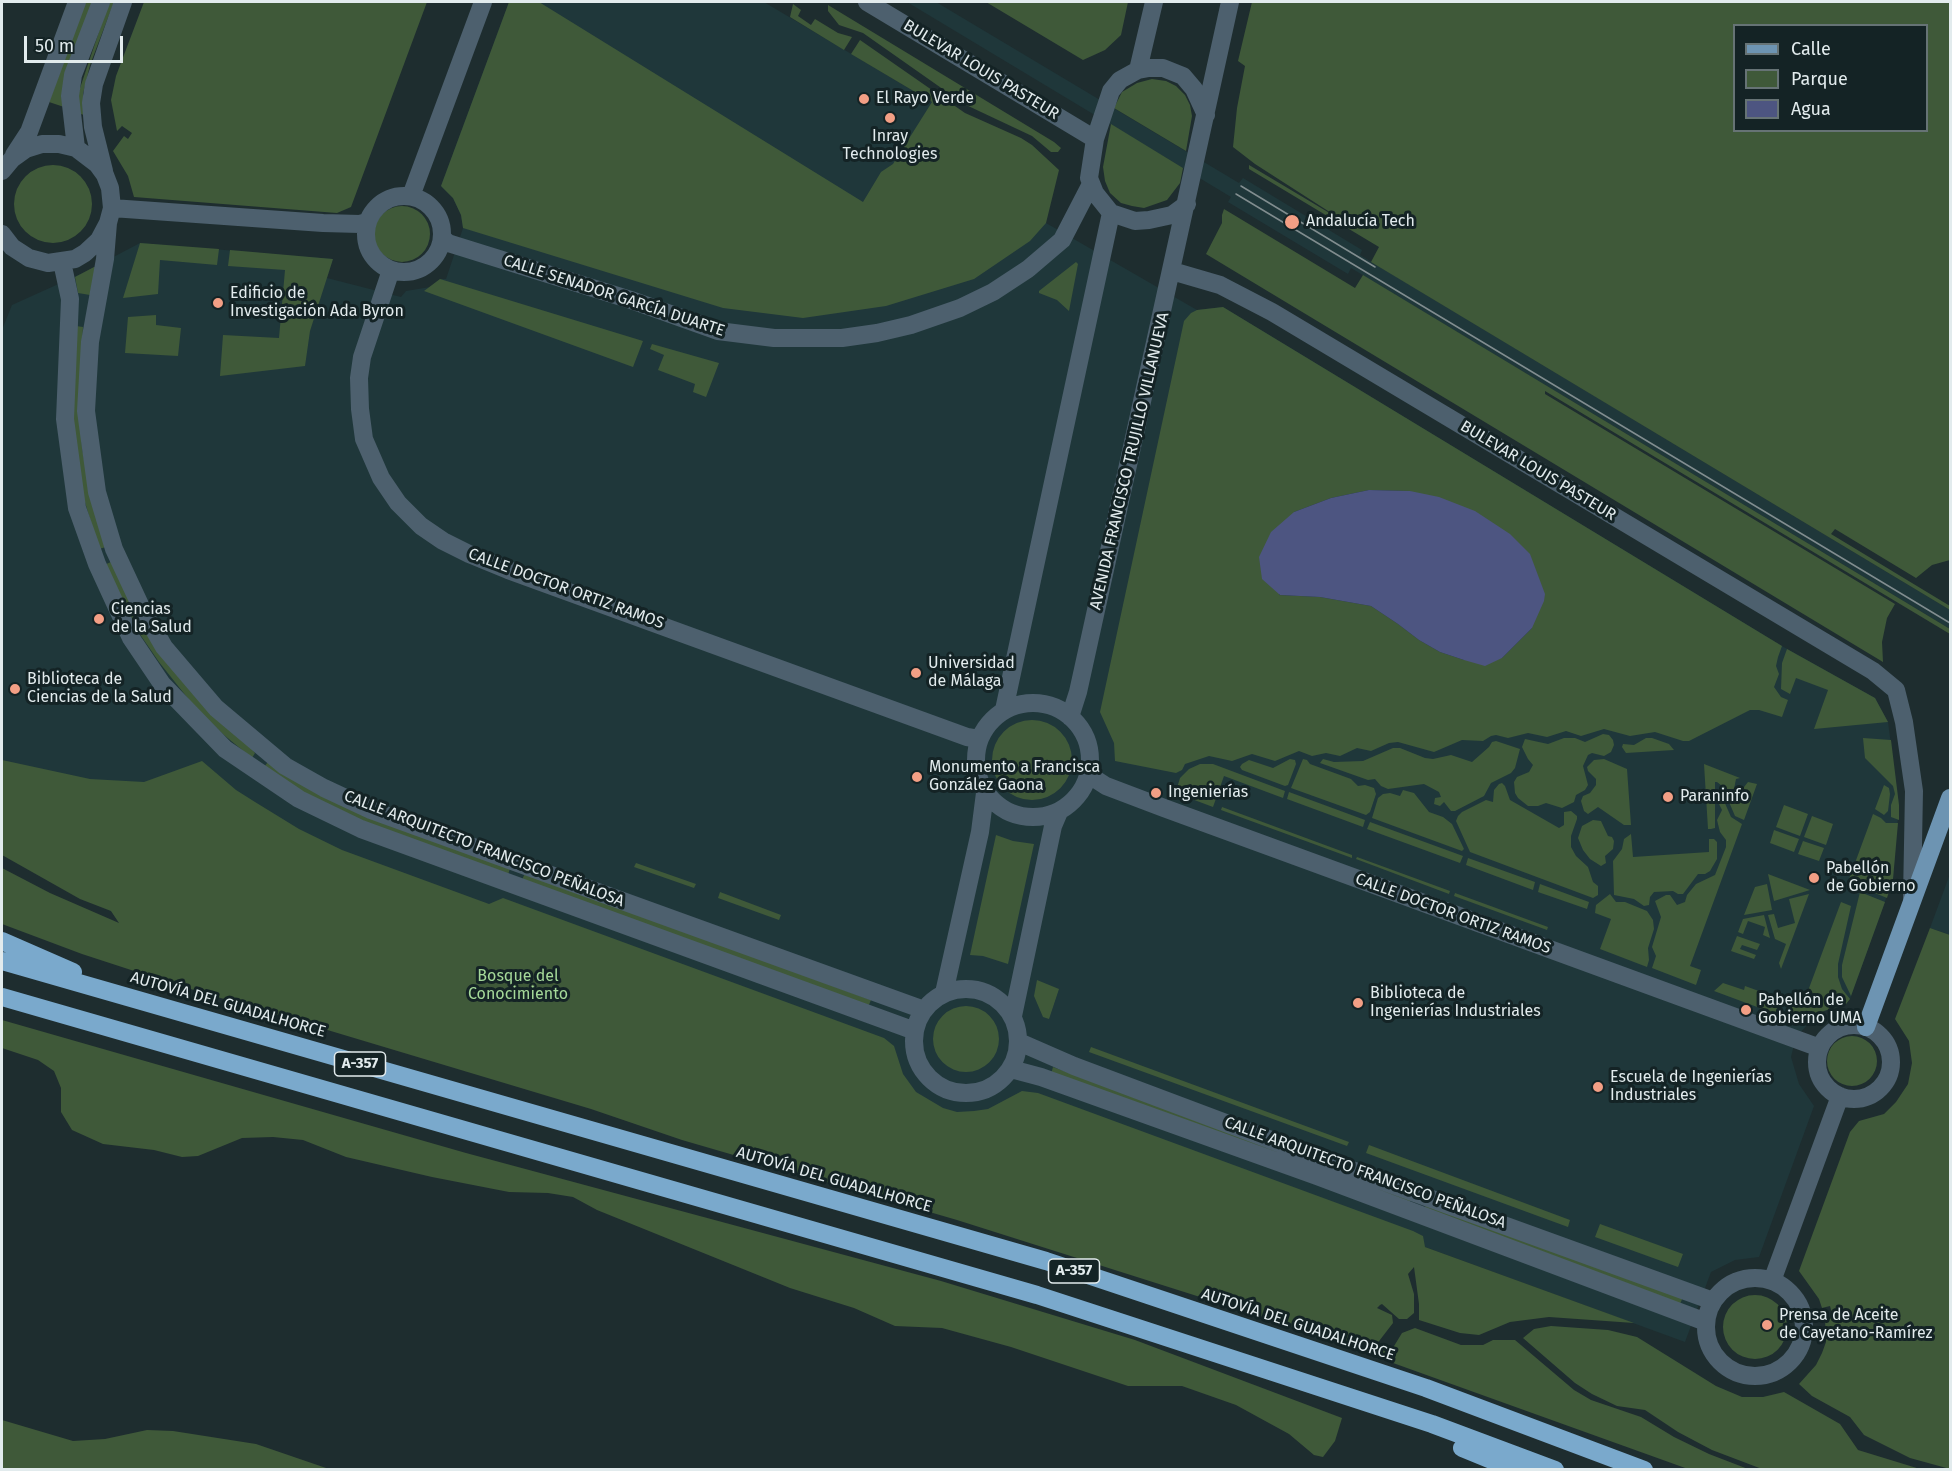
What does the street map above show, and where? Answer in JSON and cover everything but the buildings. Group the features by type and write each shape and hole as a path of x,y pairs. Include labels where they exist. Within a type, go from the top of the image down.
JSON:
{"highway":[{"path":"2,941 126,996"},
{"name":"AUTOVÍA DEL GUADALHORCE","path":"2,961 1046,1262 1426,1388 1644,1470"},
{"name":"A-357","path":"2,997 1037,1294 1432,1424 1555,1470"},
{"path":"2,1009 93,1035 292,1081"},
{"path":"1292,1378 1516,1470"}],"main road":[{"path":"1866,1027 1950,798"}],"street":[{"path":"7,165 29,132 77,2"},
{"path":"76,148 70,96 73,75 101,2"},
{"name":"CALLE ARQUITECTO FRANCISCO PEÑALOSA","path":"123,2 94,84 91,103 93,127 110,188 110,216 105,259 90,342 86,411 97,492 114,549 142,609 164,647 216,708 285,766 324,788 371,810 924,1010"},
{"path":"411,196 483,2"},
{"name":"BULEVAR LOUIS PASTEUR","path":"867,2 1095,139"},
{"path":"1138,70 1154,2"},
{"path":"1206,115 1194,89 1183,76 1162,68 1138,70 1120,80 1111,91 1095,139 1089,178 1102,204 1111,213 1135,221 1160,219 1172,215 1187,204 1206,115 1230,2"},
{"path":"7,165 26,149 42,144 59,144 76,148 97,164 105,175"},
{"name":"CALLE SENADOR GARCÍA DUARTE","path":"442,238 448,243 631,300 718,331 774,338 842,338 911,325 960,308 993,292 1028,269 1062,240 1091,184"},
{"path":"411,196 422,200 438,216 442,238 439,250 423,267 412,271 391,270 379,263 367,245 365,233 367,222 379,204 389,198 411,196"},
{"name":"AVENIDA FRANCISCO TRUJILLO VILLANUEVA","path":"1070,717 1079,686 1187,204"},
{"path":"1004,710 1111,213"},
{"path":"2,234 12,247 28,258 48,263 75,259 85,253 99,240 110,216 360,224 367,222"},
{"name":"CALLE ARQUITECTO FRANCISCO PEÑALOSA","path":"62,262 70,299 65,419 77,508 97,564 131,638 162,684 225,749 299,799 361,829 915,1031"},
{"name":"CALLE DOCTOR ORTIZ RAMOS","path":"391,270 362,357 359,378 360,410 364,439 381,478 398,503 422,526 443,541 508,570 967,737 979,739"},
{"name":"BULEVAR LOUIS PASTEUR","path":"1172,271 1220,285 1272,312 1863,666 1896,690 1914,791 1912,902"},
{"path":"1038,703 1056,708 1070,717 1081,729 1088,744 1090,760 1089,776 1072,803 1059,812 1035,818 1010,814 996,805 985,793 977,776 975,757 979,739 989,722 1004,710 1021,704 1038,703"},
{"name":"CALLE DOCTOR ORTIZ RAMOS","path":"1089,776 1106,786 1164,808 1820,1048"},
{"path":"944,993 980,832 985,793"},
{"path":"1013,1016 1053,826 1059,812"},
{"path":"959,989 975,989 990,994 1013,1016 1018,1029 1017,1056 1011,1069 1000,1081 986,1089 970,1093 954,1092 939,1086 924,1072 918,1062 914,1047 915,1031 924,1010 944,993 959,989"},
{"path":"1852,1025 1866,1027 1884,1041 1891,1063 1889,1075 1875,1093 1864,1098 1852,1099 1840,1096 1830,1091 1818,1071 1817,1059 1820,1048 1827,1036 1838,1029 1852,1025"},
{"name":"CALLE ARQUITECTO FRANCISCO PEÑALOSA","path":"1019,1042 1074,1066 1313,1156 1713,1301"},
{"name":"CALLE ARQUITECTO FRANCISCO PEÑALOSA","path":"1011,1069 1041,1077 1306,1172 1706,1322"},
{"path":"1772,1281 1840,1096"},
{"path":"1748,1279 1772,1281 1789,1292 1799,1305 1804,1321 1803,1337 1797,1352 1786,1365 1772,1373 1756,1376 1740,1374 1725,1366 1714,1354 1707,1339 1706,1322 1713,1301 1722,1290 1734,1283 1748,1279"}],"shaded area":[{"name":"Universidad de Málaga","path":"509,2 764,2 932,102 1046,223 1197,310 1223,307 1782,646 1875,698 1888,722 1899,805 1893,879 1850,999 1846,1004 1824,1011 1796,1037 1791,1057 1799,1084 1814,1106 1759,1257 1735,1260 1711,1272 1685,1342 1425,1247 1395,1292 120,924 111,911 2,851 2,330 12,305 85,272 140,243 333,259 327,278 401,297 406,291 430,287 440,279 446,279 463,228 461,215 453,198 441,186"},
{"path":"907,2 936,2 1239,183 1243,178 1362,250 1360,255 1950,610 1950,629 1351,268 1348,274 1228,202 1231,197"},
{"path":"1950,874 1950,935 1930,928"}],"green space":[{"path":"85,2 93,2 64,107 49,102"},
{"path":"109,2 114,2 90,65 83,94 84,115 78,113 79,91"},
{"path":"144,2 427,2 351,207 337,213 134,197 128,176 113,151 124,136 128,139 132,133 122,126 117,131 111,100 116,76"},
{"path":"509,2 539,2 863,202 881,172 893,164 932,102 851,54 860,40 965,113 1032,145 1059,170 1046,223 1030,241 974,279 886,306 803,318 723,308 463,228 461,215 453,198 441,186"},
{"path":"986,2 1128,2 1121,35 1105,50 1083,60"},
{"path":"1252,2 1950,2 1950,560 1932,565 1916,578 1835,529 1831,534 1950,606 1950,610 1371,262 1379,247 1249,169 1249,165 1353,227 1255,164 1233,147 1245,66 1238,61"},
{"path":"793,4 801,10 798,16 811,25 815,19 838,33 852,37 844,50 790,17"},
{"path":"828,5 1061,148 1058,152 1051,152 1032,136 964,104 863,33 839,25 828,11"},
{"path":"1152,79 1166,81 1176,86 1185,95 1190,105 1192,116 1186,151 1114,108 1122,92 1137,83"},
{"path":"1111,124 1183,168 1180,183 1167,200 1144,208 1121,203 1110,193 1103,167"},
{"path":"53,165 68,168 85,182 92,204 89,219 75,236 53,243 38,240 21,226 14,204 17,189 31,172"},
{"path":"402,206 413,208 422,214 428,223 430,234 428,245 422,254 413,260 402,262 391,260 382,254 376,245 374,234 376,223 382,214 391,208"},
{"path":"1224,209 1355,288 1363,275 1950,629 1950,634 1545,391 1545,394 1895,604 1887,618 1882,642 1883,662 1206,254 1222,223"},
{"path":"140,243 219,249 217,265 160,260 158,294 123,298"},
{"path":"230,250 333,259 310,331 305,366 220,376 223,335 279,338 285,270 228,266"},
{"path":"1076,262 1078,264 1069,311 1057,300 1039,291"},
{"path":"96,267 90,295 78,293 75,277"},
{"path":"440,279 643,341 633,367 424,291"},
{"path":"1223,307 1782,646 1776,666 1779,674 1774,687 1781,697 1788,700 1782,717 1759,710 1750,710 1689,741 1655,732 1630,736 1604,729 1581,736 1566,731 1547,737 1528,733 1508,738 1496,735 1483,741 1462,740 1434,752 1398,742 1389,743 1371,751 1357,748 1340,756 1326,753 1312,756 1299,751 1275,761 1252,754 1232,761 1209,756 1185,764 1182,770 1176,773 1115,761 1114,743 1100,712 1184,321 1197,310","holes":["1369,490 1410,491 1532,628 1502,658 1464,660 1440,652 1371,606 1320,597 1279,595 1294,512 1331,498"]},
{"path":"156,315 156,325 181,328 178,356 125,353 128,317"},
{"path":"76,326 83,327 79,395 82,448 91,497 106,547 99,549 84,499 75,449 72,393"},
{"path":"652,344 719,363 706,397 693,392 695,384 658,370 664,355 650,349"},
{"path":"111,562 127,596 255,753 252,758 194,706 159,662 137,630 104,565"},
{"path":"1787,649 1875,698 1888,722 1814,729 1828,690 1796,678 1790,694 1781,689 1782,663"},
{"path":"1032,720 1047,723 1060,732 1069,745 1072,760 1069,775 1060,788 1047,797 1032,800 1017,797 1004,788 995,775 992,760 995,745 1004,732 1017,723"},
{"path":"1603,734 1609,735 1614,745 1611,752 1604,756 1592,753 1588,755 1583,766 1588,785 1585,790 1576,795 1574,802 1562,808 1546,803 1528,806 1518,798 1514,782 1517,777 1529,772 1533,765 1522,747 1525,739 1548,744 1564,738 1575,738 1585,742"},
{"path":"1646,738 1669,744 1674,750 1626,753 1622,747 1623,744 1634,745"},
{"path":"1863,738 1891,740 1899,820 1891,817 1891,805 1895,794 1893,786 1865,758"},
{"path":"1496,741 1520,749 1515,768 1511,773 1491,783 1484,796 1455,811 1451,811 1444,802 1440,806 1434,804 1435,798 1441,797 1439,792 1424,784 1388,789 1381,786 1375,779 1368,780 1320,763 1323,759 1334,762 1363,761 1393,748 1400,748 1425,758 1433,759 1451,755 1472,762 1492,742"},
{"path":"1290,759 1295,760 1296,764 1288,785 1285,786 1242,770 1240,767 1249,760 1273,768"},
{"path":"1303,759 1310,764 1351,779 1358,786 1365,785 1374,788 1376,794 1370,812 1366,815 1291,788"},
{"path":"1604,759 1627,769 1631,825 1624,825 1598,807 1588,814 1584,811 1581,801 1583,796 1590,793 1596,785 1596,779 1587,767 1594,760"},
{"name":"Bosque del Conocimiento","path":"2,760 90,779 144,782 202,761 236,790 299,829 342,850 489,904 503,898 884,1038 894,1046 903,1074 916,1092 943,1108 957,1112 988,1109 1022,1091 1038,1093 1413,1231 1423,1236 1425,1247 1634,1323 1549,1317 1510,1322 1479,1335 1460,1333 1419,1320 1414,1267 1408,1274 1414,1294 1414,1313 1407,1319 1399,1319 1382,1304 1380,1305 1377,1308 1392,1315 1393,1323 1376,1345 1391,1351 1402,1333 1415,1328 1461,1345 1483,1345 1493,1340 1515,1340 1574,1390 1591,1400 1641,1417 1674,1437 1748,1469 1688,1469 1279,1322 957,1220 682,1140 591,1109 174,984 82,954 2,924 2,868 50,893 119,923 111,911 80,899 2,855"},
{"path":"268,762 510,868 508,875 363,822 315,800 264,767"},
{"path":"1200,764 1213,764 1285,791 1283,798 1224,776 1213,807 1181,795 1177,788 1180,778 1189,769"},
{"path":"1704,764 1740,778 1736,779 1734,789 1726,789 1715,782 1715,828 1711,829 1708,829"},
{"path":"1748,782 1757,784 1744,820 1735,816 1726,795 1728,793 1737,796"},
{"path":"1502,783 1510,800 1559,828 1564,825 1564,812 1571,811 1577,816 1571,836 1571,847 1576,856 1588,867 1593,882 1598,886 1598,895 1593,898 1470,852 1456,821 1458,816 1486,800 1493,802 1494,790"},
{"path":"1884,785 1889,788 1890,794 1888,811 1884,815 1875,809"},
{"path":"1403,790 1414,793 1429,812 1443,817 1452,824 1464,849 1462,851 1372,818 1378,798 1390,793 1400,796"},
{"path":"1289,792 1365,820 1363,827 1287,799"},
{"path":"1721,799 1731,817 1742,824 1690,966 1701,970 1696,985 1652,968 1656,956 1652,947 1661,917 1655,901 1670,895 1677,905 1685,902 1687,895 1696,884 1715,875 1726,847 1726,840 1720,832 1717,820 1722,810 1718,802"},
{"path":"1784,805 1808,814 1800,836 1776,827"},
{"path":"1222,807 1352,855 1352,858 1221,810"},
{"path":"1873,814 1886,823 1898,823 1893,879 1887,898 1848,882"},
{"path":"1812,816 1833,824 1826,845 1804,837"},
{"path":"1593,820 1601,821 1608,836 1614,841 1613,849 1605,856 1606,863 1601,866 1590,859 1578,838 1582,826"},
{"path":"1370,822 1463,856 1460,863 1367,829"},
{"path":"1774,830 1799,839 1794,852 1770,843"},
{"path":"1631,834 1633,857 1709,852 1709,839 1714,839 1717,842 1717,859 1710,871 1698,874 1683,894 1673,891 1654,892 1650,897 1649,905 1644,906 1634,899 1614,895 1613,861 1622,849 1624,839"},
{"path":"996,835 1013,841 1034,844 1008,964 983,956 970,955"},
{"path":"1803,841 1824,848 1819,861 1798,854"},
{"path":"1357,857 1450,891 1449,894 1356,859"},
{"path":"1468,858 1535,882 1533,890 1466,865"},
{"path":"636,863 696,884 694,888 634,867"},
{"path":"525,873 871,1000 868,1007 522,880"},
{"path":"1768,874 1810,890 1774,901"},
{"path":"1540,884 1589,902 1587,909 1538,892"},
{"path":"1767,884 1772,910 1744,915 1755,887"},
{"path":"720,892 781,915 779,920 718,898"},
{"path":"1860,892 1885,902 1851,996 1842,977 1842,965"},
{"path":"1455,893 1548,927 1547,930 1454,896"},
{"path":"1610,894 1616,902 1625,902 1647,911 1653,920 1654,929 1648,948 1647,967 1600,949 1611,919 1595,913 1596,905"},
{"path":"1809,894 1781,969 1779,963 1786,944 1775,939 1768,915 1774,914 1778,928 1795,923 1789,899"},
{"path":"1841,902 1851,906 1838,964 1838,977 1842,989 1850,999 1846,1004 1824,1011 1808,1023 1788,1018 1793,1004 1802,1007"},
{"path":"1764,915 1770,938 1763,935 1765,927 1748,921 1743,934 1738,932 1743,919"},
{"path":"1930,928 1950,935 1950,1469 1910,1458 1864,1435 1850,1417 1812,1396 1799,1384 1816,1365 1822,1353 1826,1342 1825,1319 1833,1318 1830,1306 1822,1308 1819,1299 1799,1271 1850,1132 1859,1121 1884,1114 1896,1102 1908,1084 1912,1063 1909,1041 1895,1019"},
{"path":"1737,936 1760,944 1757,950 1742,945 1740,949 1756,955 1754,959 1731,951"},
{"path":"1037,980 1059,989 1049,1019 1043,1017 1034,996"},
{"path":"1723,983 1744,990 1745,986 1781,999 1776,1014 1714,991"},
{"path":"959,1006 973,1006 985,1011 994,1020 999,1039 997,1052 990,1063 973,1072 959,1072 947,1067 938,1058 933,1046 933,1032 938,1020 947,1011"},
{"path":"2,1020 466,1153 941,1281 1135,1340 1342,1418 1335,1441 1323,1457 1314,1455 1289,1434 1236,1405 1182,1386 1128,1386 1011,1347 942,1328 895,1326 854,1308 790,1288 597,1210 573,1197 548,1193 509,1192 432,1177 346,1157 303,1140 273,1137 242,1138 198,1156 182,1157 154,1150 103,1144 72,1130 61,1112 61,1088 54,1071 38,1060 2,1048"},
{"path":"1857,1036 1870,1043 1876,1051 1876,1071 1870,1079 1862,1085 1847,1086 1834,1079 1828,1071 1827,1056 1834,1043 1842,1037"},
{"path":"1091,1047 1349,1142 1347,1146 1089,1052"},
{"path":"1053,1067 1411,1198 1409,1205 1051,1074"},
{"path":"1369,1145 1570,1220 1568,1227 1366,1153"},
{"path":"1426,1204 1683,1297 1680,1304 1424,1210"},
{"path":"1600,1224 1683,1254 1678,1267 1595,1237"},
{"path":"1755,1295 1773,1300 1778,1304 1782,1309 1787,1327 1782,1345 1778,1350 1773,1354 1755,1359 1737,1354 1732,1350 1728,1345 1723,1327 1728,1309 1732,1304 1737,1300"},
{"path":"1551,1326 1608,1330 1637,1337 1716,1386 1742,1397 1763,1397 1784,1392 1840,1424 1858,1450 1920,1469 1762,1469 1712,1450 1678,1432 1645,1410 1617,1406 1575,1383 1523,1338 1534,1329"},
{"path":"2,1420 73,1441 105,1439 147,1430 173,1431 256,1444 329,1469 2,1469"}],"water":[{"path":"1369,490 1410,491 1439,497 1475,511 1510,534 1530,554 1545,594 1544,601 1532,628 1502,658 1485,666 1464,660 1440,652 1419,640 1371,606 1320,597 1280,595 1262,579 1259,557 1271,532 1294,512 1331,498"}],"tram line":[{"path":"1241,186 1375,267"},
{"path":"1236,194 1950,623"}],"place":[{"name":"El Rayo Verde","path":"864,99"},
{"name":"Inray Technologies","path":"890,118"},
{"name":"Andalucía Tech","path":"1292,222"},
{"name":"Edificio de Investigación Ada Byron","path":"218,303"},
{"name":"Ciencias de la Salud","path":"99,619"},
{"name":"Universidad de Málaga","path":"916,673"},
{"name":"Biblioteca de Ciencias de la Salud","path":"15,689"},
{"name":"Monumento a Francisca González Gaona","path":"917,777"},
{"name":"Ingenierías","path":"1156,793"},
{"name":"Paraninfo","path":"1668,797"},
{"name":"Pabellón de Gobierno","path":"1814,878"},
{"name":"Biblioteca de Ingenierías Industriales","path":"1358,1003"},
{"name":"Pabellón de Gobierno UMA","path":"1746,1010"},
{"name":"Escuela de Ingenierías Industriales","path":"1598,1087"},
{"name":"Prensa de Aceite de Cayetano-Ramírez","path":"1767,1325"}]}
